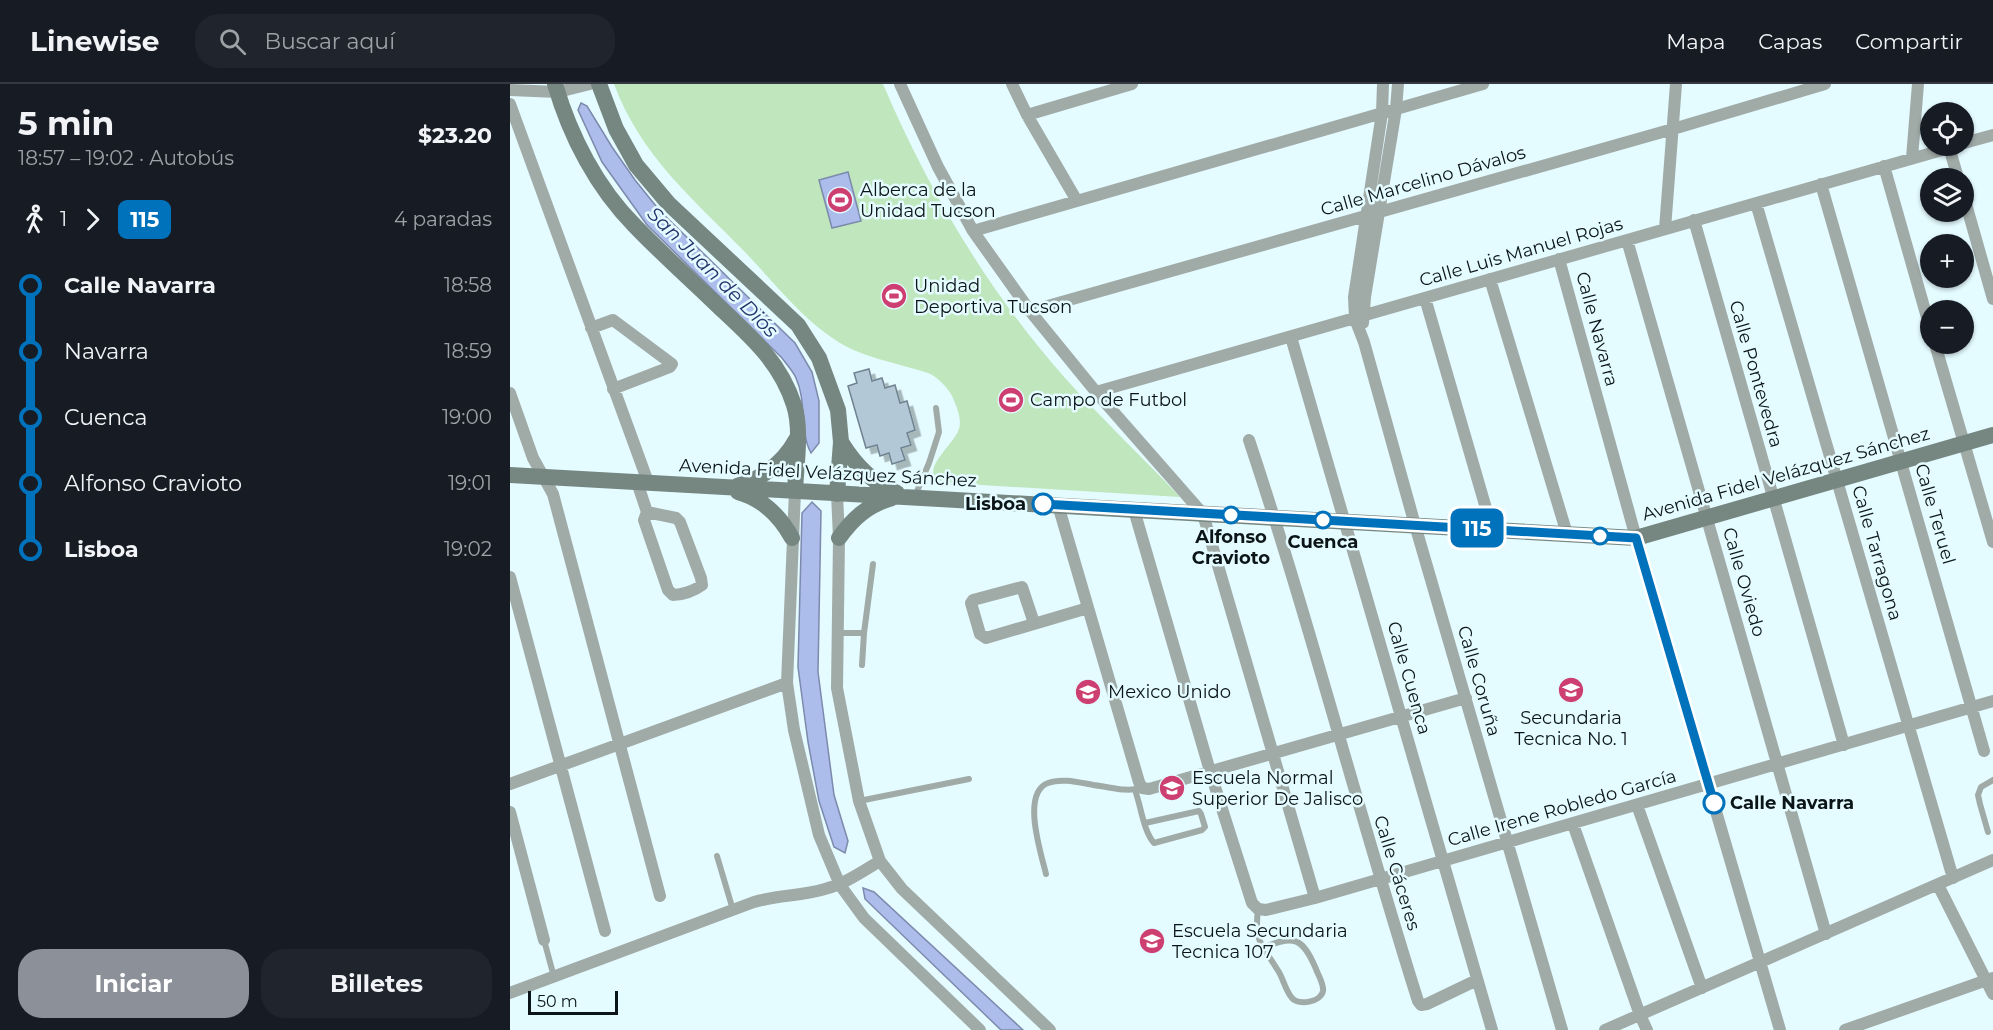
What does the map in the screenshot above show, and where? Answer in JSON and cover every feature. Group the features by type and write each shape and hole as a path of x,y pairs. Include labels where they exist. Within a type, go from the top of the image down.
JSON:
{"street":[{"path":"510,90 590,84"},
{"path":"599,84 616,129 636,165 668,203 798,325 819,358 838,410 841,442 837,494 839,538 837,688 858,801 880,861 902,889 1050,1030"},
{"path":"900,84 938,167 974,231 1030,311 1096,392 1203,514 1315,898"},
{"path":"1012,84 1027,115 1077,201"},
{"path":"1027,115 1132,84"},
{"path":"1359,318 1354,297 1382,113 1383,84"},
{"path":"1359,318 1380,212 1398,84"},
{"path":"974,231 1483,84"},
{"path":"1665,229 1677,84"},
{"name":"Calle Marcelino Dávalos","path":"1030,311 1825,84"},
{"path":"1912,158 1918,84"},
{"path":"556,88 582,152 602,186 633,225 760,345 784,378 795,408 797,437 787,683 796,740 819,835 840,885 864,918 980,1030"},
{"path":"510,104 614,389 642,482 647,512 644,520 668,590 673,595 678,595 702,585 680,522 676,518 647,512"},
{"path":"1974,140 1993,135"},
{"name":"Calle Luis Manuel Rojas","path":"1096,392 1920,156"},
{"path":"1884,166 1922,300"},
{"name":"Calle Teruel","path":"1821,184 1984,751"},
{"name":"Calle Tarragona","path":"1756,202 1953,878"},
{"name":"Calle Pontevedra","path":"1694,220 1844,745"},
{"path":"1971,222 1993,299"},
{"name":"Calle Oviedo","path":"1627,240 1827,934"},
{"name":"Calle Navarra","path":"1559,259 1636,538 1780,1030"},
{"path":"1491,279 1567,534"},
{"path":"1425,298 1492,529"},
{"name":"Calle Coruña","path":"1359,318 1415,525 1562,1030"},
{"path":"591,328 613,321 672,364 670,367 614,389"},
{"name":"Calle Cuenca","path":"1291,337 1492,1030"},
{"path":"1938,354 1993,542"},
{"path":"510,393 533,458 553,494 660,896"},
{"name":"Avenida Fidel Velázquez Sánchez","path":"510,475 1636,538 1993,435"},
{"path":"723,488 748,483 765,474 786,455 797,437"},
{"name":"Calle Cáceres","path":"1249,440 1275,517 1379,880 1418,1001 1421,1005 1427,1004 1478,980"},
{"path":"841,442 853,460 878,484 909,496"},
{"path":"723,488 745,494 765,505 780,519 792,538"},
{"path":"839,538 863,511 882,501 909,496"},
{"path":"1058,505 1139,782 1139,789 1149,789 1466,698"},
{"path":"1134,510 1210,771 1252,903 1258,909"},
{"path":"510,577 605,931"},
{"path":"1034,623 1022,587 974,600 971,603 983,637 986,638 1088,608"},
{"path":"510,784 787,683"},
{"name":"Calle Irene Robledo García","path":"1258,909 1266,910 1379,880 1993,702"},
{"path":"1637,805 1702,988"},
{"path":"510,812 544,940"},
{"path":"1573,824 1647,1030"},
{"path":"1605,1030 1993,860"},
{"path":"510,993 733,910 770,898 824,890 840,885 880,861"},
{"path":"1938,885 1990,979 1993,994"},
{"path":"1845,1030 1990,979"}],"lane":[{"path":"909,496 929,463 939,432 936,408"},
{"path":"862,665 873,564"},
{"path":"838,633 864,633"},
{"path":"858,801 969,779"},
{"path":"1988,832 1978,795 1981,787 1993,780"},
{"path":"1046,874 1033,808 1039,789 1048,783 1062,781 1121,790 1139,789 1145,823 1154,843 1202,830 1205,827 1202,814 1198,811 1145,823"},
{"path":"717,856 733,910"},
{"path":"1258,909 1257,938 1263,948 1279,972 1291,997 1298,1002 1320,997 1323,985 1308,950 1301,943 1291,940 1278,941 1263,948"},
{"path":"544,940 554,977"}],"green space":[{"name":"Unidad Deportiva Tucson","path":"614,84 883,84 940,201 985,275 1010,310 1065,378 1180,497 949,483 938,479 934,474 934,468 960,425 956,406 946,387 928,373 854,350 831,337 807,318 687,194 653,155 625,110"}],"water":[{"name":"San Juan de Diós","path":"581,103 587,106 612,147 660,211 795,343 812,372 819,401 819,443 811,453 805,435 799,387 793,373 782,358 647,225 602,162 578,110"},
{"name":"Alberca de la Unidad Tucson","path":"848,172 861,221 832,228 819,180"},
{"path":"812,502 821,511 818,672 834,795 848,841 845,853 834,847 819,801 798,667 802,513"},
{"path":"863,888 874,892 1023,1030 1001,1030 865,899"}],"building":[{"path":"869,369 872,381 882,378 885,388 895,385 900,403 907,401 915,430 907,433 911,445 901,448 905,460 892,464 889,453 880,456 877,445 866,448 848,386 857,383 854,373"}],"bus line":[{"name":"115","path":"1043,504 1636,538 1714,803"}],"place":[{"name":"Alberca de la Unidad Tucson","path":"840,200"},
{"name":"Unidad Deportiva Tucson","path":"894,296"},
{"name":"Campo de Futbol","path":"1011,400"},
{"name":"Lisboa","path":"1043,504"},
{"name":"Alfonso Cravioto","path":"1231,515"},
{"name":"Cuenca","path":"1323,520"},
{"name":"Secundaria Tecnica No. 1","path":"1571,690"},
{"name":"Mexico Unido","path":"1088,692"},
{"name":"Escuela Normal Superior De Jalisco","path":"1172,788"},
{"name":"Calle Navarra","path":"1714,803"},
{"name":"Escuela Secundaria Tecnica 107","path":"1152,941"}]}
